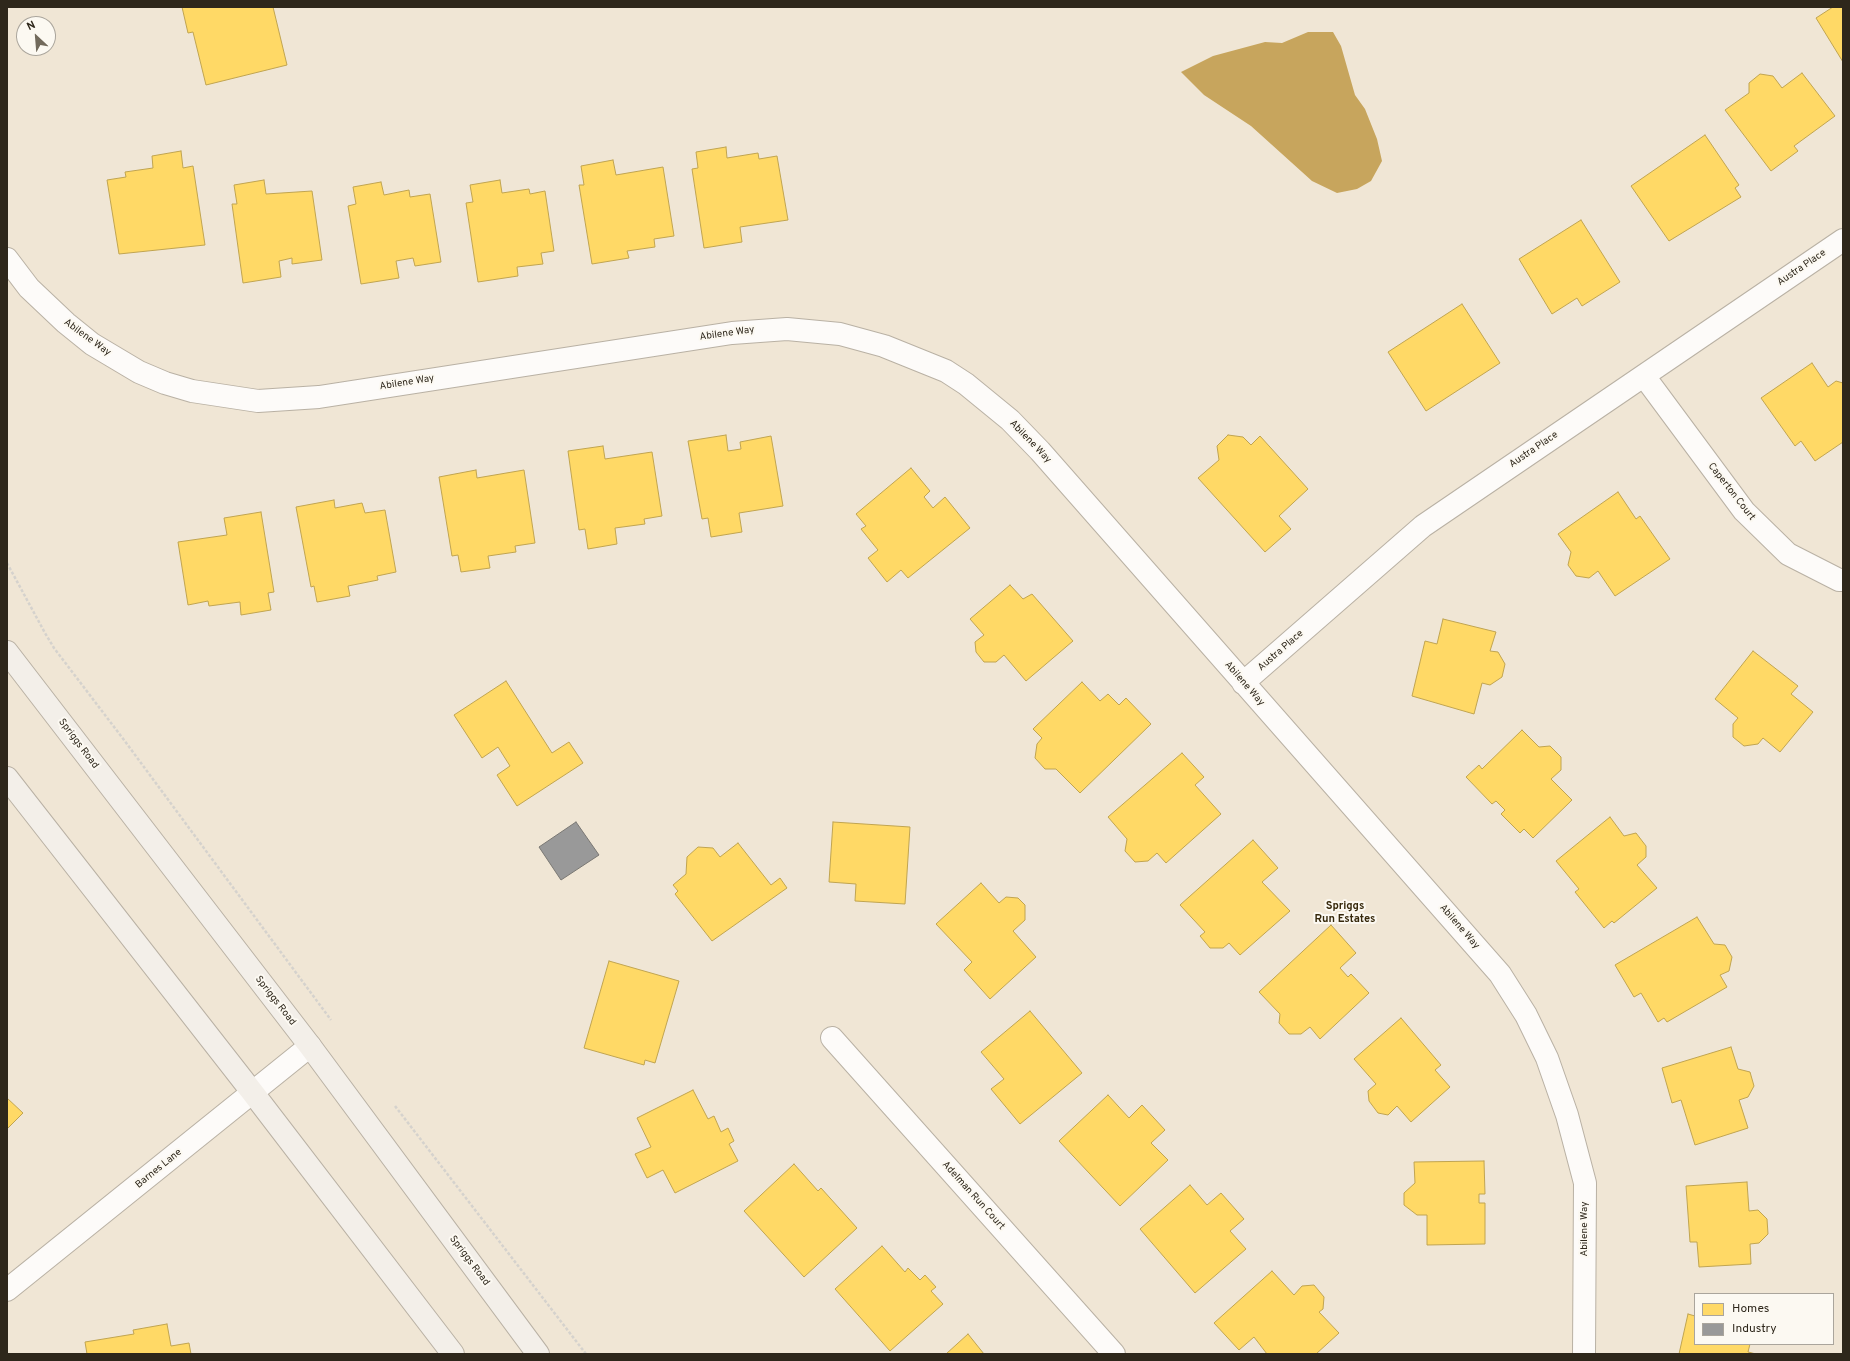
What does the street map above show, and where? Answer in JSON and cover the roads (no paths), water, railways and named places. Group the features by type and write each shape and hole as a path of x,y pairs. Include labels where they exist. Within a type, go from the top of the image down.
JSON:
{"main road":[{"name":"Spriggs Road","path":"7,652 310,1046 538,1354"},
{"path":"7,778 253,1093 453,1354"}],"street":[{"name":"Austra Place","path":"1243,683 1423,526 1843,240"},
{"name":"Abilene Way","path":"7,259 29,288 66,323 92,344 139,372 165,383 192,391 258,401 319,397 762,330 813,330 840,334 884,346 946,372 966,384 1010,420 1040,451 1500,974 1526,1015 1547,1058 1567,1115 1585,1183 1584,1354"},
{"name":"Caperton Court","path":"1644,376 1744,511 1788,554 1839,580 1843,580"},
{"name":"Adelman Run Court","path":"832,1038 1114,1354"},
{"name":"Barnes Lane","path":"7,1290 310,1046"}],"district":[{"name":"Spriggs Run Estates","path":"1345,913"}]}
